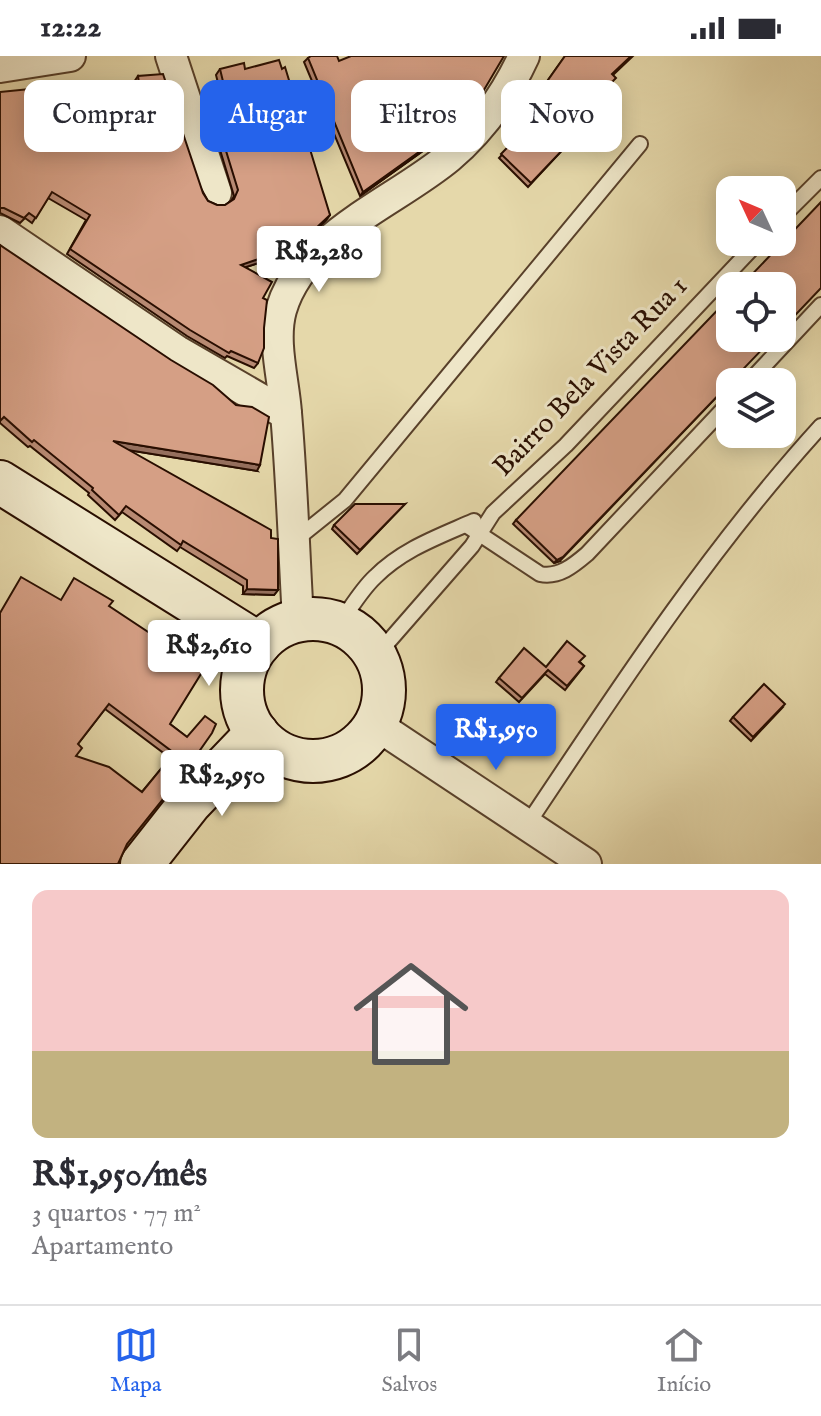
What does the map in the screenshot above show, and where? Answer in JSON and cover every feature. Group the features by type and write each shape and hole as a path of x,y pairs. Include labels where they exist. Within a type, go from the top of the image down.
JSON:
{"street":[{"path":"2,63 70,56"},
{"path":"171,56 216,193"},
{"path":"298,620 278,333 280,313 301,272 336,235 448,158 489,117 524,56"},
{"path":"0,231 177,351 286,414"},
{"path":"0,482 259,644"},
{"path":"319,618 340,623 361,636 376,656 385,690 375,724 362,742 343,754 322,760 303,760 270,747 257,733 246,712 242,688 247,665 259,644 276,629 298,620 319,618"},
{"path":"375,724 586,864"},
{"path":"142,864 190,803 257,733"}],"lane":[{"path":"293,542 345,500 640,144"},
{"path":"796,203 821,178"},
{"name":"Bairro Bela Vista Rua 1","path":"493,513 566,445 745,256"},
{"path":"762,368 821,305"},
{"path":"466,525 544,575 573,566 716,417"},
{"path":"527,825 630,670 722,543 821,426"},
{"path":"340,623 372,579 395,558 439,535 493,513"},
{"path":"376,656 437,588 493,513"}],"building":[{"path":"337,56 339,61 351,56 504,56 485,88 485,80 351,80 351,152 419,152 363,192 335,124 335,80 317,80 308,58"},
{"path":"565,56 631,56 612,74 616,78 614,80 548,80"},
{"path":"279,60 289,80 223,80 220,69 244,63 245,69"},
{"path":"163,74 165,80 139,80 138,76"},
{"path":"24,90 24,152 184,152 184,136 208,201 225,205 234,199 238,190 226,152 311,152 330,215 297,246 241,265 272,282 263,298 267,300 264,348 258,363 231,351 229,353 190,330 70,249 90,215 52,192 36,218 29,213 24,218 0,208 0,92"},
{"path":"503,152 561,152 531,183 501,154"},
{"path":"821,202 821,288 796,314 796,272 754,272 770,256 796,256 796,228"},
{"path":"0,245 213,385 236,405 252,407 269,417 260,465 113,441 271,530 271,538 278,539 278,590 247,589 247,580 183,541 181,545 126,506 119,515 93,488 34,440 32,442 4,417 0,421"},
{"path":"716,312 716,352 760,352 744,368 716,368 716,397 563,557 557,560 516,520"},
{"path":"355,504 405,504 360,550 334,525"},
{"path":"21,577 61,600 74,578 113,601 109,606 204,669 170,724 187,737 205,716 216,724 184,773 127,844 118,864 0,864 0,613","holes":["109,704 174,753 142,792 109,767 76,756 82,748 78,744"]},
{"path":"567,641 585,656 579,662 584,666 567,686 548,670 522,698 499,678 524,648 546,667"},
{"path":"764,684 785,704 753,737 733,717"}]}
